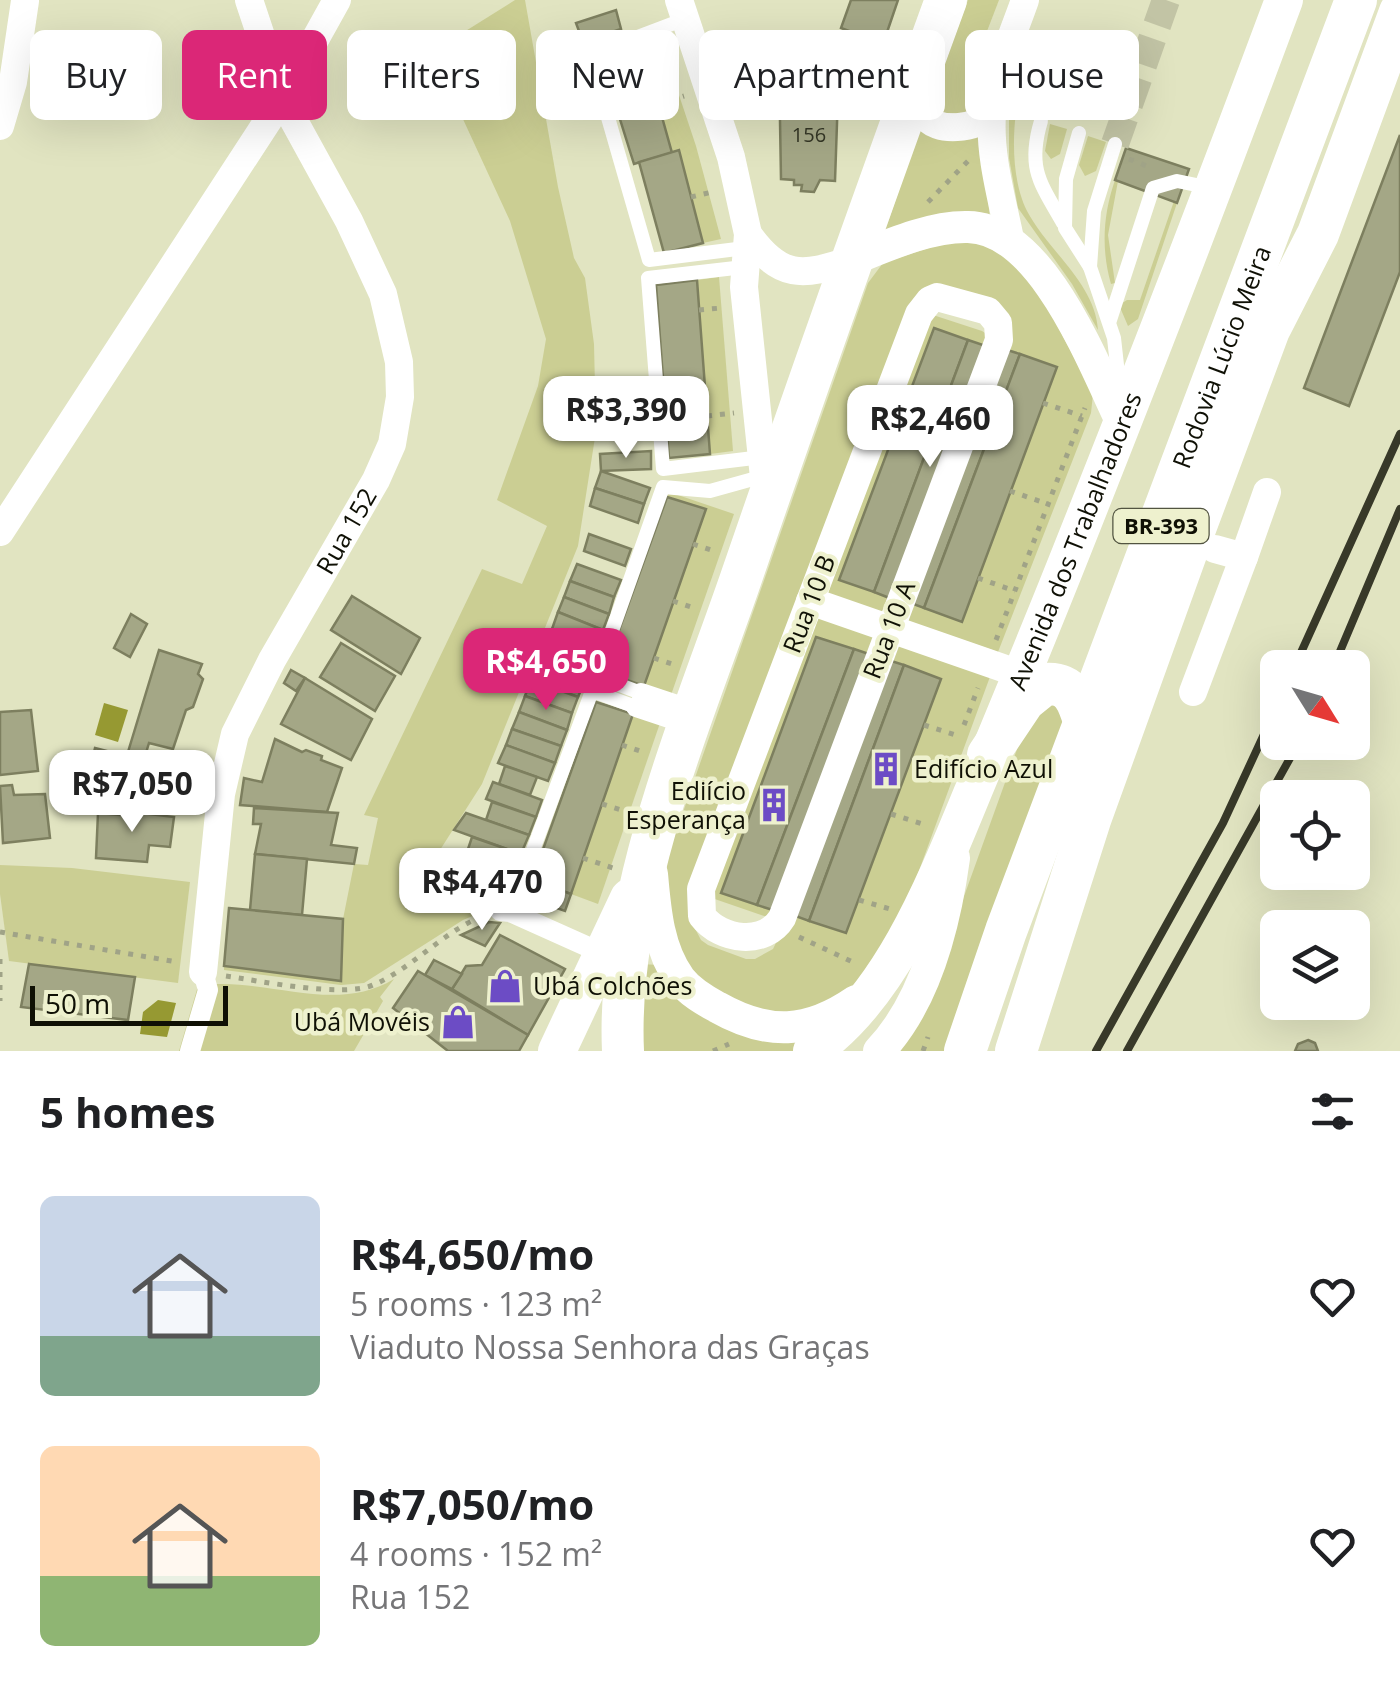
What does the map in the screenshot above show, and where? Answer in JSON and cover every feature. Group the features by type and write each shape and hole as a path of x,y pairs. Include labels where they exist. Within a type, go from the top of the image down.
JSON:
{"main road":[{"path":"935,30 946,0"},
{"name":"Avenida dos Trabalhadores","path":"812,1051 851,1020 941,828 974,745 1022,676 1284,0"},
{"name":"Rodovia Lúcio Meira","path":"965,1051 1356,0"},
{"name":"Rodovia Lúcio Meira","path":"1016,1051 1090,820 1196,526 1269,330 1318,234 1400,12"},
{"path":"556,1051 604,954 636,845 692,718 765,479 902,120"},
{"path":"1005,1051 1040,1005 1063,960 1196,604 1230,553 1310,278 1318,234"},
{"path":"974,745 1045,684 1070,690 1085,724"},
{"path":"622,1051 636,845"}],"street":[{"name":"Rua 152","path":"249,0 259,30"},
{"path":"320,30 337,0"},
{"path":"1010,239 992,121 1002,65 1026,0"},
{"path":"0,126 13,82 25,1"},
{"path":"682,10 734,166 746,250 745,302 765,479"},
{"path":"0,532 268,120"},
{"name":"Rua 152","path":"215,974 221,794 235,734 265,672 376,480 399,416 399,362 383,294 349,221 294,120"},
{"path":"931,120 970,127 992,121"},
{"path":"746,250 790,270 809,272 949,228 981,228 1010,239 1060,302 1122,423"},
{"name":"Rua 10 B","path":"777,926 761,937 712,926 702,916 701,889 923,306 937,297 966,304"},
{"name":"Rua 10 A","path":"777,926 998,340 994,316 966,304"},
{"path":"1193,692 1230,553 1267,492"},
{"path":"810,601 1022,676"},
{"path":"638,700 692,718"},
{"path":"879,1051 905,1016 928,967 950,884 941,828"},
{"path":"636,845 658,928 674,969 689,989 737,1018 764,1027 804,1026 844,1009 874,971"},
{"path":"505,911 604,954"},
{"path":"190,1051 215,974"}],"lane":[{"path":"682,10 590,55 649,260 746,250"},
{"path":"1041,121 1034,157 1036,176 1090,267 1110,320 1122,423"},
{"path":"1065,228 1066,179 1079,134"},
{"path":"1090,267 1094,211 1115,144"},
{"path":"1110,320 1153,188 1176,181 1214,188"},
{"path":"746,250 648,278 662,469 765,479"},
{"path":"638,700 596,676 664,487 710,491 765,479"},
{"path":"505,911 592,691 638,700"}],"path":[{"path":"679,97 689,94"},
{"path":"916,212 964,168 992,121"},
{"path":"691,196 720,190"},
{"path":"699,310 731,306"},
{"path":"1044,403 1082,416"},
{"path":"707,416 738,412"},
{"path":"1010,491 1048,504"},
{"path":"694,544 727,556"},
{"path":"978,578 1015,590"},
{"path":"673,601 708,613"},
{"path":"654,658 688,669"},
{"path":"924,725 974,745"},
{"path":"622,746 658,757"},
{"path":"583,858 636,845 602,804"},
{"path":"891,814 941,828"},
{"path":"859,900 894,910"},
{"path":"215,974 349,990 373,986 462,926 505,911"},
{"path":"777,926 874,971"},
{"path":"3,932 172,961"},
{"path":"0,959 0,1000"}],"green space":[{"path":"515,0 525,0 536,62 536,120 546,120 574,258 585,278 594,344 596,431 578,546 482,784 433,861 502,889 495,903 499,905 463,920 364,983 341,985 224,970 224,966 340,981 343,919 354,864 368,865 378,818 364,815 482,569 522,584 547,526 497,500 538,386 546,339 510,221 463,120 516,120 516,30 467,30"},
{"path":"968,0 999,0 987,30 965,30 965,113 945,113 945,62"},
{"path":"679,95 721,239 703,243 679,151 672,153 663,120 679,120"},
{"path":"1009,120 1015,120 1015,163 1022,200 1036,226 1089,297 1098,330 1072,284 1018,208 1009,158"},
{"path":"922,123 982,135 990,220 884,234"},
{"path":"1050,124 1067,129 1060,154 1051,159 1045,151"},
{"path":"1088,136 1106,142 1096,171 1085,176 1079,165"},
{"path":"1115,180 1118,181 1108,235 1115,283 1111,284 1105,232"},
{"path":"1174,201 1177,203 1138,319 1128,326 1119,305 1127,300 1140,300"},
{"path":"947,242 980,243 1028,269 1093,394 1091,413 998,652 899,618 1057,367 1001,348 1006,325 943,289 690,919 701,940 755,959 773,949 790,914 846,933 941,679 885,659 892,640 991,674 898,928 849,992 802,1019 722,1000 679,959 665,877 668,855 868,283 883,263"},
{"path":"719,277 733,451 710,454 697,280"},
{"path":"933,315 982,331 986,346 933,328 839,579 892,599 886,619 818,594"},
{"path":"669,492 734,514 671,695 644,686 706,510 667,497"},
{"path":"810,615 879,637 872,655 817,638 721,893 779,912 776,920 706,896"},
{"path":"1056,705 1068,718 954,1051 900,1051 927,999 1029,716 1037,706"},
{"path":"633,714 660,723 598,904 571,894"},
{"path":"0,865 72,868 190,882 178,983 9,961"},
{"path":"637,964 662,965 796,1035 797,1051 633,1051"},
{"path":"394,979 380,997 383,1001 354,1051 179,1051 198,986 248,985 323,995 371,989"}],"shaded area":[{"path":"104,703 128,710 118,742 95,735"},
{"path":"158,1000 176,1003 167,1037 140,1034 143,1012"}],"building":[{"path":"851,0 898,0 888,30 841,28"},
{"path":"616,10 621,29 579,30 576,23"},
{"path":"620,120 663,120 672,153 634,164"},
{"path":"780,120 837,120 835,181 820,180 814,192 801,191 802,185 794,185 794,180 781,179"},
{"path":"1400,135 1400,272 1349,406 1304,388"},
{"path":"1126,148 1189,169 1177,203 1115,180"},
{"path":"679,150 703,243 664,253 639,162"},
{"path":"697,280 710,454 669,458 656,285"},
{"path":"934,328 968,340 874,592 839,580"},
{"path":"968,340 986,346 892,599 874,592"},
{"path":"1001,348 1020,354 924,608 905,601"},
{"path":"1020,354 1057,367 962,622 924,608"},
{"path":"651,451 651,469 601,471 600,454"},
{"path":"601,471 650,488 644,504 595,488"},
{"path":"595,488 644,504 638,523 590,506"},
{"path":"667,497 706,509 644,686 604,672"},
{"path":"589,534 631,549 625,566 584,551"},
{"path":"577,564 621,580 614,597 570,581"},
{"path":"570,581 614,597 609,614 564,597"},
{"path":"352,596 420,638 401,674 331,630"},
{"path":"564,597 609,614 603,630 558,612"},
{"path":"558,612 603,630 597,646 552,629"},
{"path":"131,614 147,624 130,657 114,648"},
{"path":"552,629 597,646 591,662 545,646"},
{"name":"Ediício Esperança","path":"816,637 854,649 757,905 721,893"},
{"path":"341,643 395,676 375,711 320,677"},
{"path":"545,646 591,662 585,681 538,663"},
{"path":"854,649 872,655 779,912 757,905"},
{"path":"159,650 202,664 198,674 203,679 193,707 186,710 173,749 149,743 145,756 128,752"},
{"path":"885,659 904,665 809,921 790,914"},
{"path":"538,663 585,681 578,697 531,680"},
{"name":"Edifício Azul","path":"904,665 941,679 846,933 809,921"},
{"path":"291,670 305,678 296,691 284,683"},
{"path":"305,678 372,719 351,760 281,724"},
{"path":"531,680 578,697 572,713 525,696"},
{"path":"525,696 572,713 567,730 519,712"},
{"path":"596,702 633,714 571,894 532,880"},
{"path":"31,710 38,771 0,775 0,712"},
{"path":"519,712 567,730 561,746 512,729"},
{"path":"512,729 561,746 555,763 506,745"},
{"path":"275,739 302,752 322,756 321,760 342,768 327,812 240,805 244,778 262,782"},
{"path":"506,745 555,763 548,781 498,763"},
{"path":"95,748 157,764 156,770 181,777 175,807 87,782"},
{"path":"505,766 537,777 530,795 499,784"},
{"path":"493,782 542,800 536,817 486,799"},
{"path":"12,785 14,795 45,794 50,838 3,843 0,786"},
{"path":"492,802 536,817 529,835 486,820"},
{"path":"254,808 338,813 331,845 357,848 354,864 255,854 261,824 253,824"},
{"path":"125,811 174,817 170,847 149,845 147,862 96,858 98,813 120,815"},
{"path":"466,813 529,835 521,854 454,830"},
{"path":"472,837 521,854 515,874 466,855"},
{"path":"255,854 307,859 302,915 250,910"},
{"path":"466,855 515,874 509,892 461,873"},
{"path":"532,880 571,894 565,911 525,897"},
{"path":"229,908 343,919 341,981 224,966"},
{"path":"489,922 500,923 485,946 461,935"},
{"name":"Ubá Colchões","path":"500,935 565,969 528,1035 452,989 466,966 482,965"},
{"path":"434,960 462,974 452,989 425,975"},
{"path":"29,964 135,977 128,1020 21,1007"},
{"name":"Ubá Movéis","path":"418,971 528,1035 519,1051 448,1051 393,1008"},
{"path":"1308,1040 1315,1043 1318,1051 1295,1051 1298,1044"}],"tunnel":[{"path":"1115,144 1166,0"}],"railway":[{"path":"1302,650 1400,434"},
{"path":"1341,650 1400,509"},
{"path":"1096,1051 1223,823 1260,743"},
{"path":"1127,1051 1289,760"}],"place":[{"name":"Edifício Azul","path":"886,769"},
{"name":"Ediício Esperança","path":"774,805"},
{"name":"Ubá Colchões","path":"505,986"},
{"name":"Ubá Movéis","path":"458,1022"}]}
